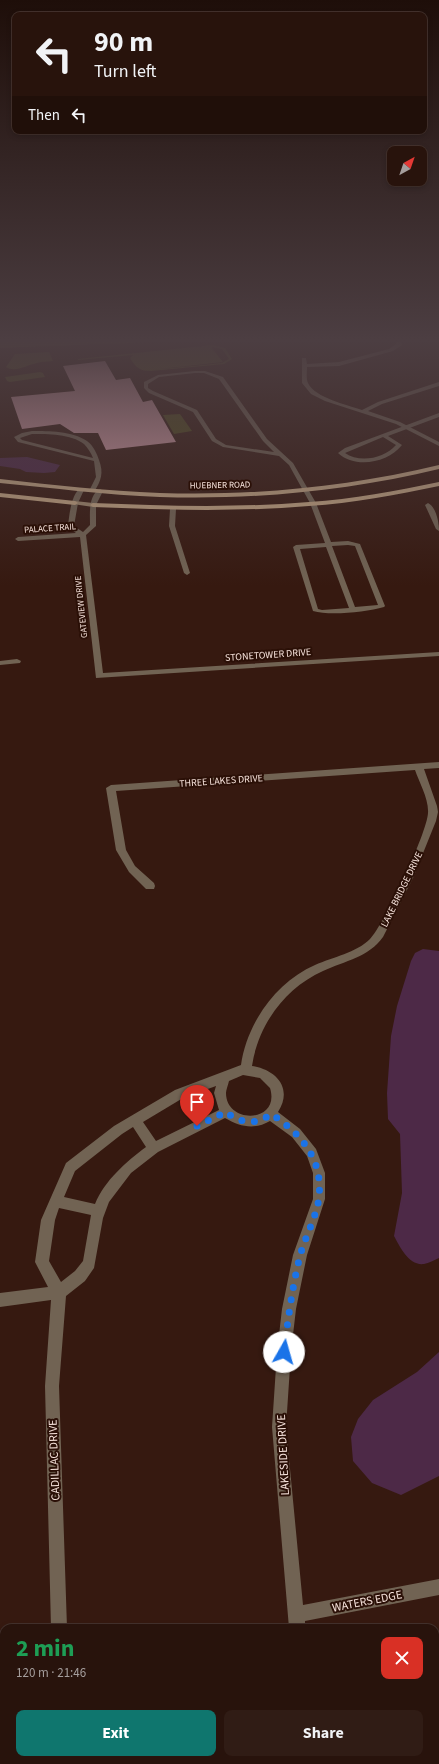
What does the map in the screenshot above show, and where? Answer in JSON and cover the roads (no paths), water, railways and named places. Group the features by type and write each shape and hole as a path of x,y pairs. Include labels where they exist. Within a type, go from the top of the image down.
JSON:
{"main road":[{"name":"HUEBNER ROAD","path":"0,481 92,491 211,495 306,490 351,485 439,467"},
{"path":"0,495 93,505 221,508 363,499 439,484"}],"street":[{"path":"390,421 407,427 439,444"},
{"path":"81,490 75,503 71,527 83,535 93,526 93,505 100,491"},
{"path":"428,505 439,529"},
{"name":"PALACE TRAIL","path":"18,539 83,535"},
{"name":"GATEVIEW DRIVE","path":"83,535 99,676"},
{"name":"STONETOWER DRIVE","path":"99,676 439,654"},
{"path":"0,663 17,661"},
{"name":"THREE LAKES DRIVE","path":"150,886 132,869 121,850 111,788 439,764"},
{"name":"LAKE BRIDGE DRIVE","path":"246,1070 247,1060 255,1035 273,1003 288,988 311,972 342,960 370,944 374,941 386,922 428,832 433,813 418,766"},
{"path":"59,1292 42,1262 48,1220 70,1167 118,1130 179,1094 246,1070 261,1072 269,1077 275,1084 278,1092 276,1108 271,1114 262,1120 252,1122 233,1118 226,1112 221,1104 219,1088 224,1078"},
{"path":"0,1300 59,1292 80,1276 89,1263 96,1218 104,1198 127,1168 154,1148 226,1112"},
{"name":"LAKESIDE DRIVE","path":"271,1114 296,1133 312,1153 319,1173 319,1199 300,1255 289,1309 284,1352 279,1427 296,1622"},
{"path":"135,1120 154,1148"},
{"path":"55,1201 99,1211"},
{"name":"CADILLAC DRIVE","path":"59,1292 52,1386 59,1624"},
{"name":"WATERS EDGE","path":"296,1622 439,1587"}],"lane":[{"path":"201,421 214,440 225,446 279,454"},
{"path":"252,421 265,440 291,464 313,503 353,610"},
{"path":"385,436 400,445 396,449 378,457 356,461 341,454 347,449 425,421"},
{"path":"92,491 100,476 95,460 90,447 84,442 74,438 38,432 20,435 17,437 20,441 95,460"},
{"path":"173,508 172,526 187,573"},
{"path":"348,543 358,545 382,606 381,607 322,612 315,610 296,547 328,544 348,543"}]}
